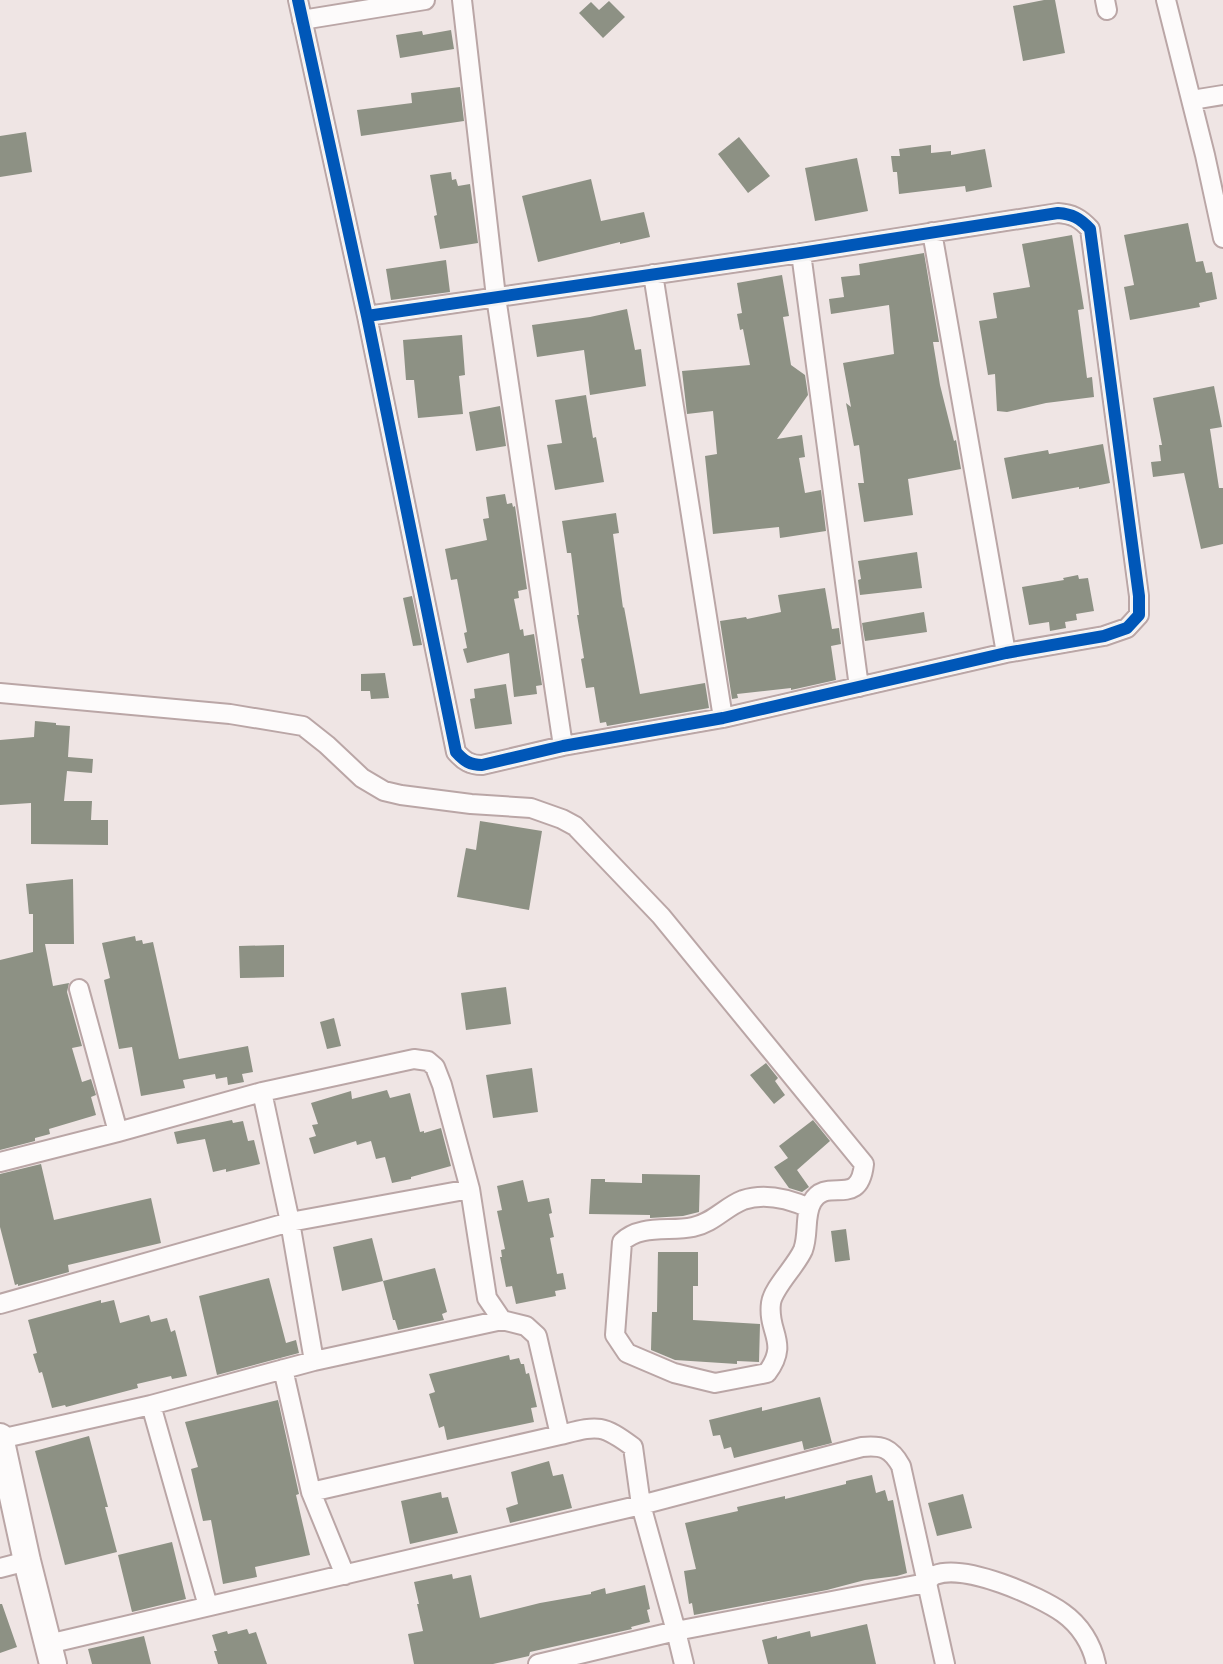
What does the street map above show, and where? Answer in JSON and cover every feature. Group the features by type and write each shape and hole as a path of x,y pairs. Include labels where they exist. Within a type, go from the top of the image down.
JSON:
{"street":[{"path":"298,0 367,316 456,752 467,763 482,765 563,746 723,718 1006,653 1104,636 1127,628 1139,615 1090,229 1080,218 1070,214 1058,213 367,316"},
{"path":"302,20 425,0"},
{"path":"462,0 496,297 563,746"},
{"path":"1166,0 1223,238"},
{"path":"1192,100 1223,95"},
{"path":"932,232 1006,653"},
{"path":"801,253 859,687"},
{"path":"653,274 723,718"},
{"path":"0,693 230,714 303,726 362,778 384,791 471,804 531,808 562,819 575,826 661,916 864,1164 858,1184 851,1189 822,1191 809,1208 803,1249 772,1298 771,1317 779,1341 776,1360 767,1373 715,1383 674,1373 627,1353 615,1335 622,1242 627,1236 645,1231 693,1227 743,1200 773,1197 809,1208"},
{"path":"79,989 118,1132"},
{"path":"0,1162 262,1092 414,1059 428,1061 435,1067 442,1085 470,1189 487,1298 502,1320"},
{"path":"262,1092 290,1222 314,1361"},
{"path":"0,1304 290,1222 470,1189"},
{"path":"560,1435 537,1336 526,1326 502,1320 314,1361 151,1405 0,1438 50,1654 208,1606 641,1505 876,1445 895,1455 901,1466 945,1664"},
{"path":"283,1369 311,1492 345,1575"},
{"path":"151,1405 208,1606"},
{"path":"311,1492 594,1426 615,1433 633,1447 641,1505 684,1664"},
{"path":"0,1568 27,1561"},
{"path":"538,1664 676,1631 926,1583 934,1575 960,1572 1005,1583 1063,1613 1082,1632 1094,1652 1096,1664"}],"building":[{"path":"1055,0 1065,53 1023,61 1013,6"},
{"path":"609,1 625,17 603,38 579,13 591,2 599,10"},
{"path":"451,30 454,49 400,58 396,35 422,31 423,35"},
{"path":"460,87 464,121 361,136 357,110 412,103 411,93"},
{"path":"26,132 32,172 0,177 0,136"},
{"path":"739,137 770,176 748,193 718,154"},
{"path":"931,145 931,153 951,151 951,155 985,149 992,187 966,192 965,186 899,194 897,172 893,172 891,156 900,156 899,149"},
{"path":"857,158 868,211 815,221 805,168"},
{"path":"451,172 452,180 456,179 458,186 470,184 478,243 440,249 430,175"},
{"path":"591,179 601,221 644,212 650,237 538,262 522,196"},
{"path":"1188,223 1196,262 1203,261 1206,273 1212,272 1217,299 1199,303 1200,307 1130,320 1124,287 1134,285 1124,235"},
{"path":"1072,235 1084,309 1078,310 1087,378 1092,377 1094,397 1007,412 997,411 995,374 988,375 979,321 997,318 993,293 1030,287 1022,244"},
{"path":"924,253 939,342 933,342 940,385 961,469 908,479 913,515 864,522 858,483 864,483 859,445 854,446 843,363 894,354 889,305 831,314 829,299 844,297 841,277 860,275 859,264"},
{"path":"446,260 450,292 391,300 386,269"},
{"path":"782,275 789,316 783,317 791,365 805,375 808,395 777,439 802,435 805,457 799,458 805,493 821,490 826,531 780,538 779,527 713,534 705,456 717,454 713,411 687,414 682,371 750,365 737,314 742,313 737,283"},
{"path":"627,309 635,350 641,349 646,386 590,395 584,350 537,357 532,325"},
{"path":"462,335 465,375 459,376 463,414 418,418 414,380 406,380 403,340"},
{"path":"1214,386 1222,427 1210,429 1219,488 1223,488 1223,544 1201,549 1184,473 1153,477 1151,462 1161,461 1159,445 1162,445 1153,398"},
{"path":"586,395 604,482 555,490 547,445 562,443 555,400"},
{"path":"500,406 506,446 476,451 469,412"},
{"path":"1103,444 1110,483 1012,499 1004,458"},
{"path":"505,494 507,504 515,506 527,589 518,591 519,598 514,599 520,630 523,629 524,636 534,634 542,685 536,686 537,694 514,697 509,653 467,663 463,649 467,648 464,633 467,632 457,579 451,580 445,549 487,540 483,519 489,518 486,497"},
{"path":"616,513 619,533 613,534 623,608 640,694 705,683 709,708 607,726 606,722 600,723 594,687 586,688 571,553 567,553 562,521"},
{"path":"917,552 922,588 860,595 858,561"},
{"path":"1078,575 1079,579 1088,578 1094,611 1076,614 1077,620 1065,622 1066,628 1050,631 1049,622 1029,625 1022,587"},
{"path":"825,588 832,629 839,628 841,644 831,646 836,680 791,690 737,694 738,698 732,699 720,621 781,612 778,595"},
{"path":"412,596 422,645 413,646 403,598"},
{"path":"924,612 927,632 865,641 862,623"},
{"path":"385,673 389,698 371,699 370,691 361,691 361,674"},
{"path":"506,684 512,724 475,729 470,699 475,698 474,689"},
{"path":"35,721 70,726 68,757 93,759 92,773 67,771 64,801 92,801 91,820 108,820 108,845 31,844 31,803 0,805 0,740 34,737"},
{"path":"480,821 542,831 529,910 457,897 466,848 476,850"},
{"path":"73,879 74,944 45,944 53,986 69,983 67,992 82,1046 72,1048 82,1082 91,1079 96,1095 91,1097 96,1115 49,1129 50,1134 35,1138 35,1141 0,1150 0,960 33,952 33,914 29,914 26,884"},
{"path":"135,936 136,941 142,940 143,944 153,942 179,1059 248,1046 253,1072 242,1074 244,1082 228,1085 227,1077 216,1079 215,1074 183,1080 185,1088 141,1096 132,1047 119,1049 104,980 110,978 102,943"},
{"path":"284,945 284,977 240,978 239,946"},
{"path":"506,987 511,1024 466,1030 461,993"},
{"path":"334,1018 341,1046 327,1049 320,1022"},
{"path":"766,1063 778,1078 775,1081 785,1095 774,1104 750,1075"},
{"path":"532,1068 538,1112 493,1118 486,1075"},
{"path":"387,1090 390,1098 410,1093 420,1132 441,1128 451,1166 392,1183 385,1157 376,1159 371,1141 357,1145 356,1141 314,1154 309,1138 316,1136 312,1125 318,1124 311,1103 351,1091 352,1099"},
{"path":"232,1120 233,1123 243,1121 248,1141 254,1140 260,1164 213,1172 205,1139 177,1144 174,1132"},
{"path":"813,1120 830,1141 797,1170 809,1187 802,1192 789,1188 774,1167 788,1158 779,1146"},
{"path":"41,1164 54,1220 151,1198 161,1243 68,1265 69,1272 15,1285 0,1227 0,1174"},
{"path":"642,1174 700,1175 699,1212 650,1218 650,1215 589,1214 591,1179 642,1183"},
{"path":"523,1180 528,1202 549,1198 554,1237 550,1238 557,1274 563,1273 566,1289 555,1291 556,1296 516,1304 512,1286 506,1287 500,1257 501,1250 505,1249 497,1211 502,1210 497,1186"},
{"path":"846,1229 850,1260 835,1262 831,1231"},
{"path":"372,1238 383,1281 342,1291 333,1247"},
{"path":"658,1252 698,1252 698,1286 693,1286 693,1320 760,1324 759,1362 737,1361 737,1364 675,1360 651,1350 652,1312 657,1312"},
{"path":"435,1268 447,1312 442,1314 444,1320 398,1330 383,1281"},
{"path":"269,1278 286,1343 296,1340 299,1353 217,1375 199,1296"},
{"path":"101,1300 101,1303 114,1300 120,1323 149,1315 151,1322 167,1318 171,1332 175,1330 187,1376 172,1379 171,1376 137,1384 138,1388 52,1408 42,1372 39,1373 33,1354 37,1353 28,1320"},
{"path":"509,1355 510,1360 519,1358 526,1374 529,1373 537,1407 531,1408 534,1422 447,1440 444,1426 439,1428 429,1394 435,1392 429,1374"},
{"path":"820,1397 832,1443 804,1450 802,1441 734,1458 731,1447 724,1449 720,1435 713,1436 709,1420"},
{"path":"278,1400 310,1555 255,1567 257,1577 223,1584 211,1520 203,1521 191,1469 198,1467 185,1422"},
{"path":"89,1436 117,1552 65,1565 35,1451"},
{"path":"549,1461 553,1476 563,1474 572,1508 510,1523 506,1508 518,1504 511,1472"},
{"path":"872,1475 876,1493 885,1490 888,1501 893,1500 907,1573 694,1615 692,1603 689,1604 684,1571 696,1569 685,1523 738,1511 737,1507 785,1496 785,1499"},
{"path":"441,1492 442,1498 448,1497 458,1533 410,1544 401,1501"},
{"path":"963,1494 972,1528 937,1536 928,1503"},
{"path":"172,1542 186,1599 132,1612 118,1555"},
{"path":"452,1574 453,1579 471,1575 480,1618 591,1594 605,1588 606,1594 645,1585 650,1622 493,1664 414,1664 408,1634 423,1631 414,1582"},
{"path":"0,1604 17,1647 0,1653"},
{"path":"867,1624 876,1664 768,1664 762,1640 810,1631 811,1637"},
{"path":"247,1629 249,1634 256,1632 267,1664 218,1664 212,1635"},
{"path":"144,1636 151,1664 92,1664 88,1649"}],"cycle path":[{"path":"298,0 367,316 456,752 465,760 482,765 563,746 723,718 1006,653 1104,636 1127,628 1139,615 1090,229 1072,216 1058,213 367,316"}]}
